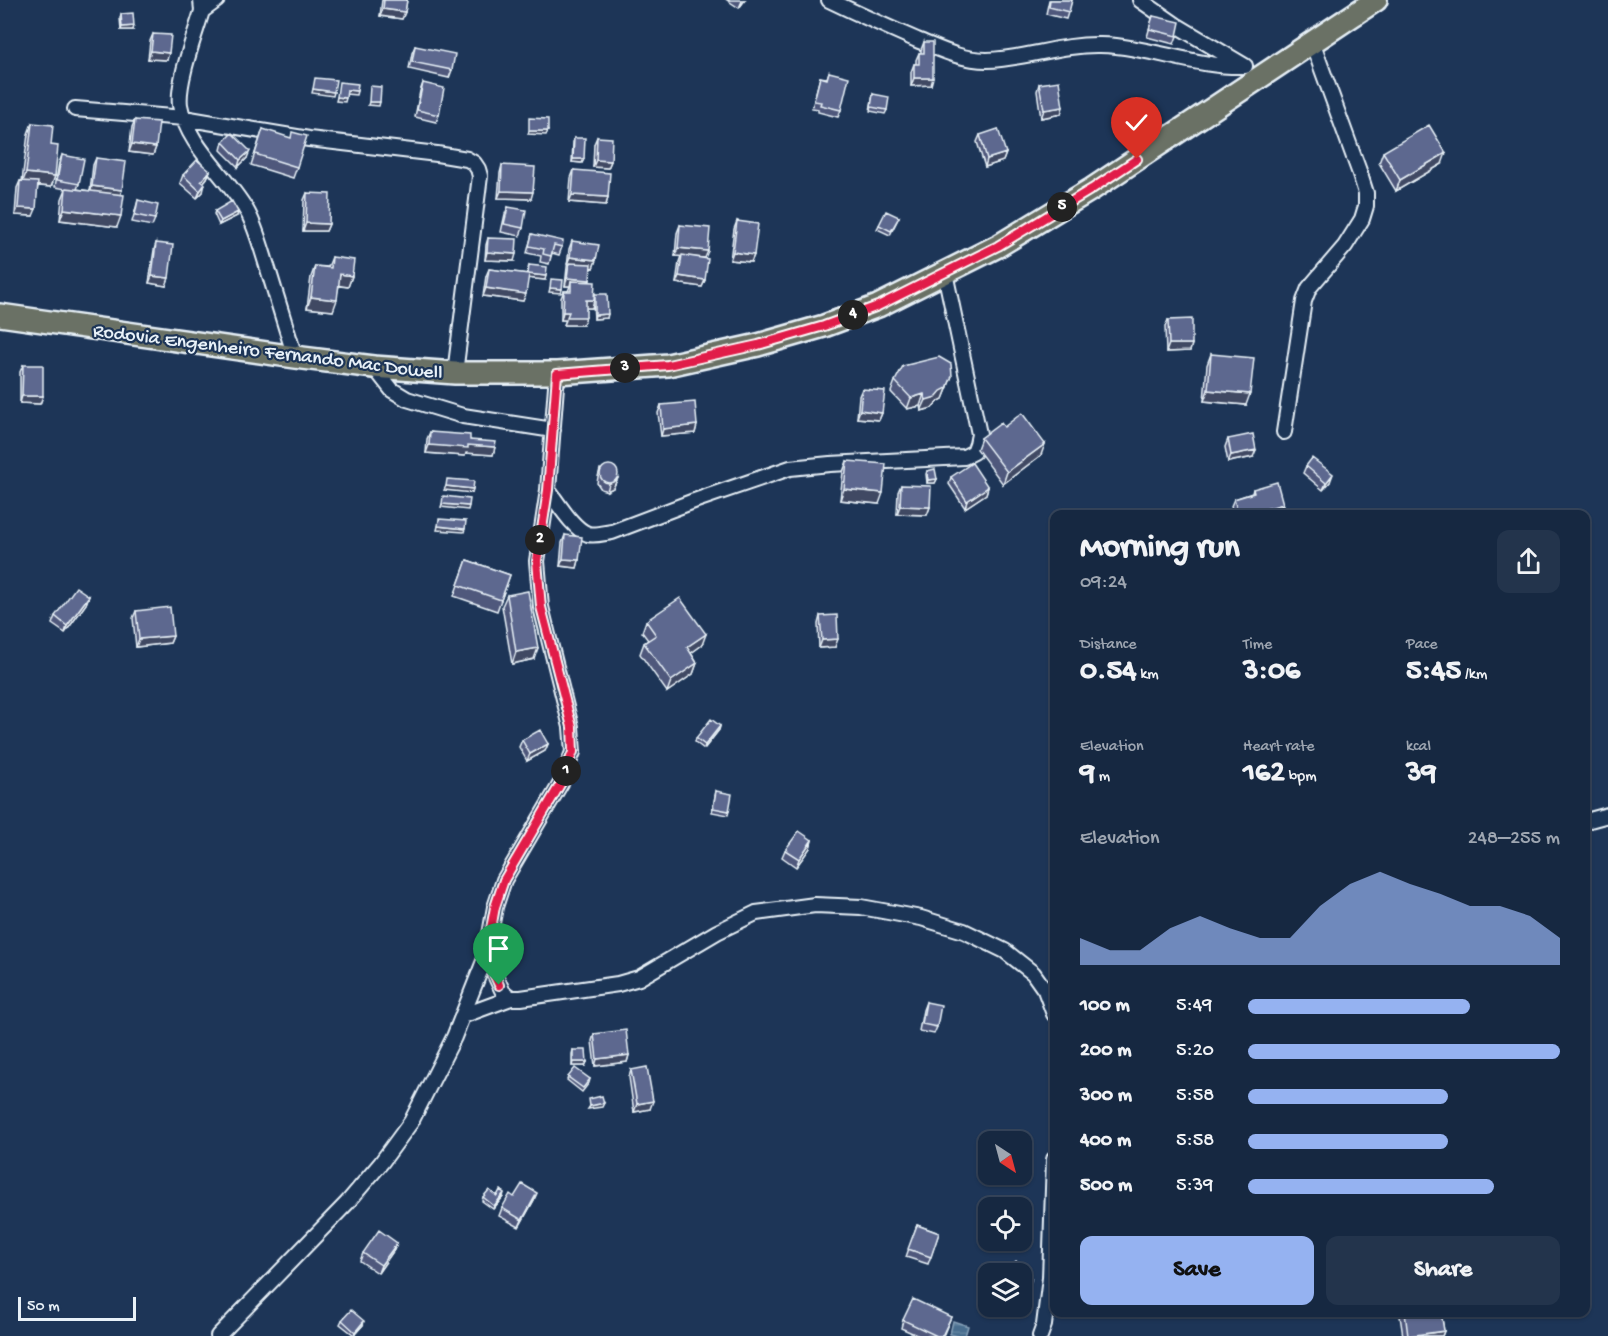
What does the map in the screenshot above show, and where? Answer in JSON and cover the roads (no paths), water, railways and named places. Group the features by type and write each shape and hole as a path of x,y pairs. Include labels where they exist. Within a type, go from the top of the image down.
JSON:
{"main road":[{"name":"Rodovia Engenheiro Fernando Mac Dowell","path":"0,315 295,357 374,367 455,373 557,374 668,365 758,345 824,326 878,306 998,246 1083,195 1254,70 1312,42 1376,0"}],"street":[{"path":"217,0 201,6 181,84 180,106 200,149 248,213 295,357"},
{"path":"829,0 956,56 972,60 988,60 1070,47 1100,45 1254,70"},
{"path":"1140,0 1176,26 1254,70"},
{"path":"1284,432 1304,302 1309,288 1345,246 1362,219 1366,206 1366,192 1312,42"},
{"path":"75,109 184,118 309,139 437,154 467,159 474,163 480,176 455,373"},
{"path":"548,490 577,527 588,534 598,535 790,468 964,457 974,452 979,434 945,273"},
{"path":"374,367 392,390 407,399 462,416 553,430"},
{"path":"218,1336 347,1203 381,1163 411,1122 454,1037 486,956 495,907 504,880 561,783 573,752 572,727 541,607 537,561 548,490 557,374"},
{"path":"1590,820 1608,815"},
{"path":"462,1016 511,998 618,984 639,978 717,932 756,913 816,905 861,907 921,918 964,931 1005,951 1034,973 1050,996"},
{"path":"486,956 503,992 511,998"},
{"path":"1040,1336 1044,1325 1050,1278"}],"water":[{"path":"953,1321 968,1326 965,1336 950,1334"}]}
